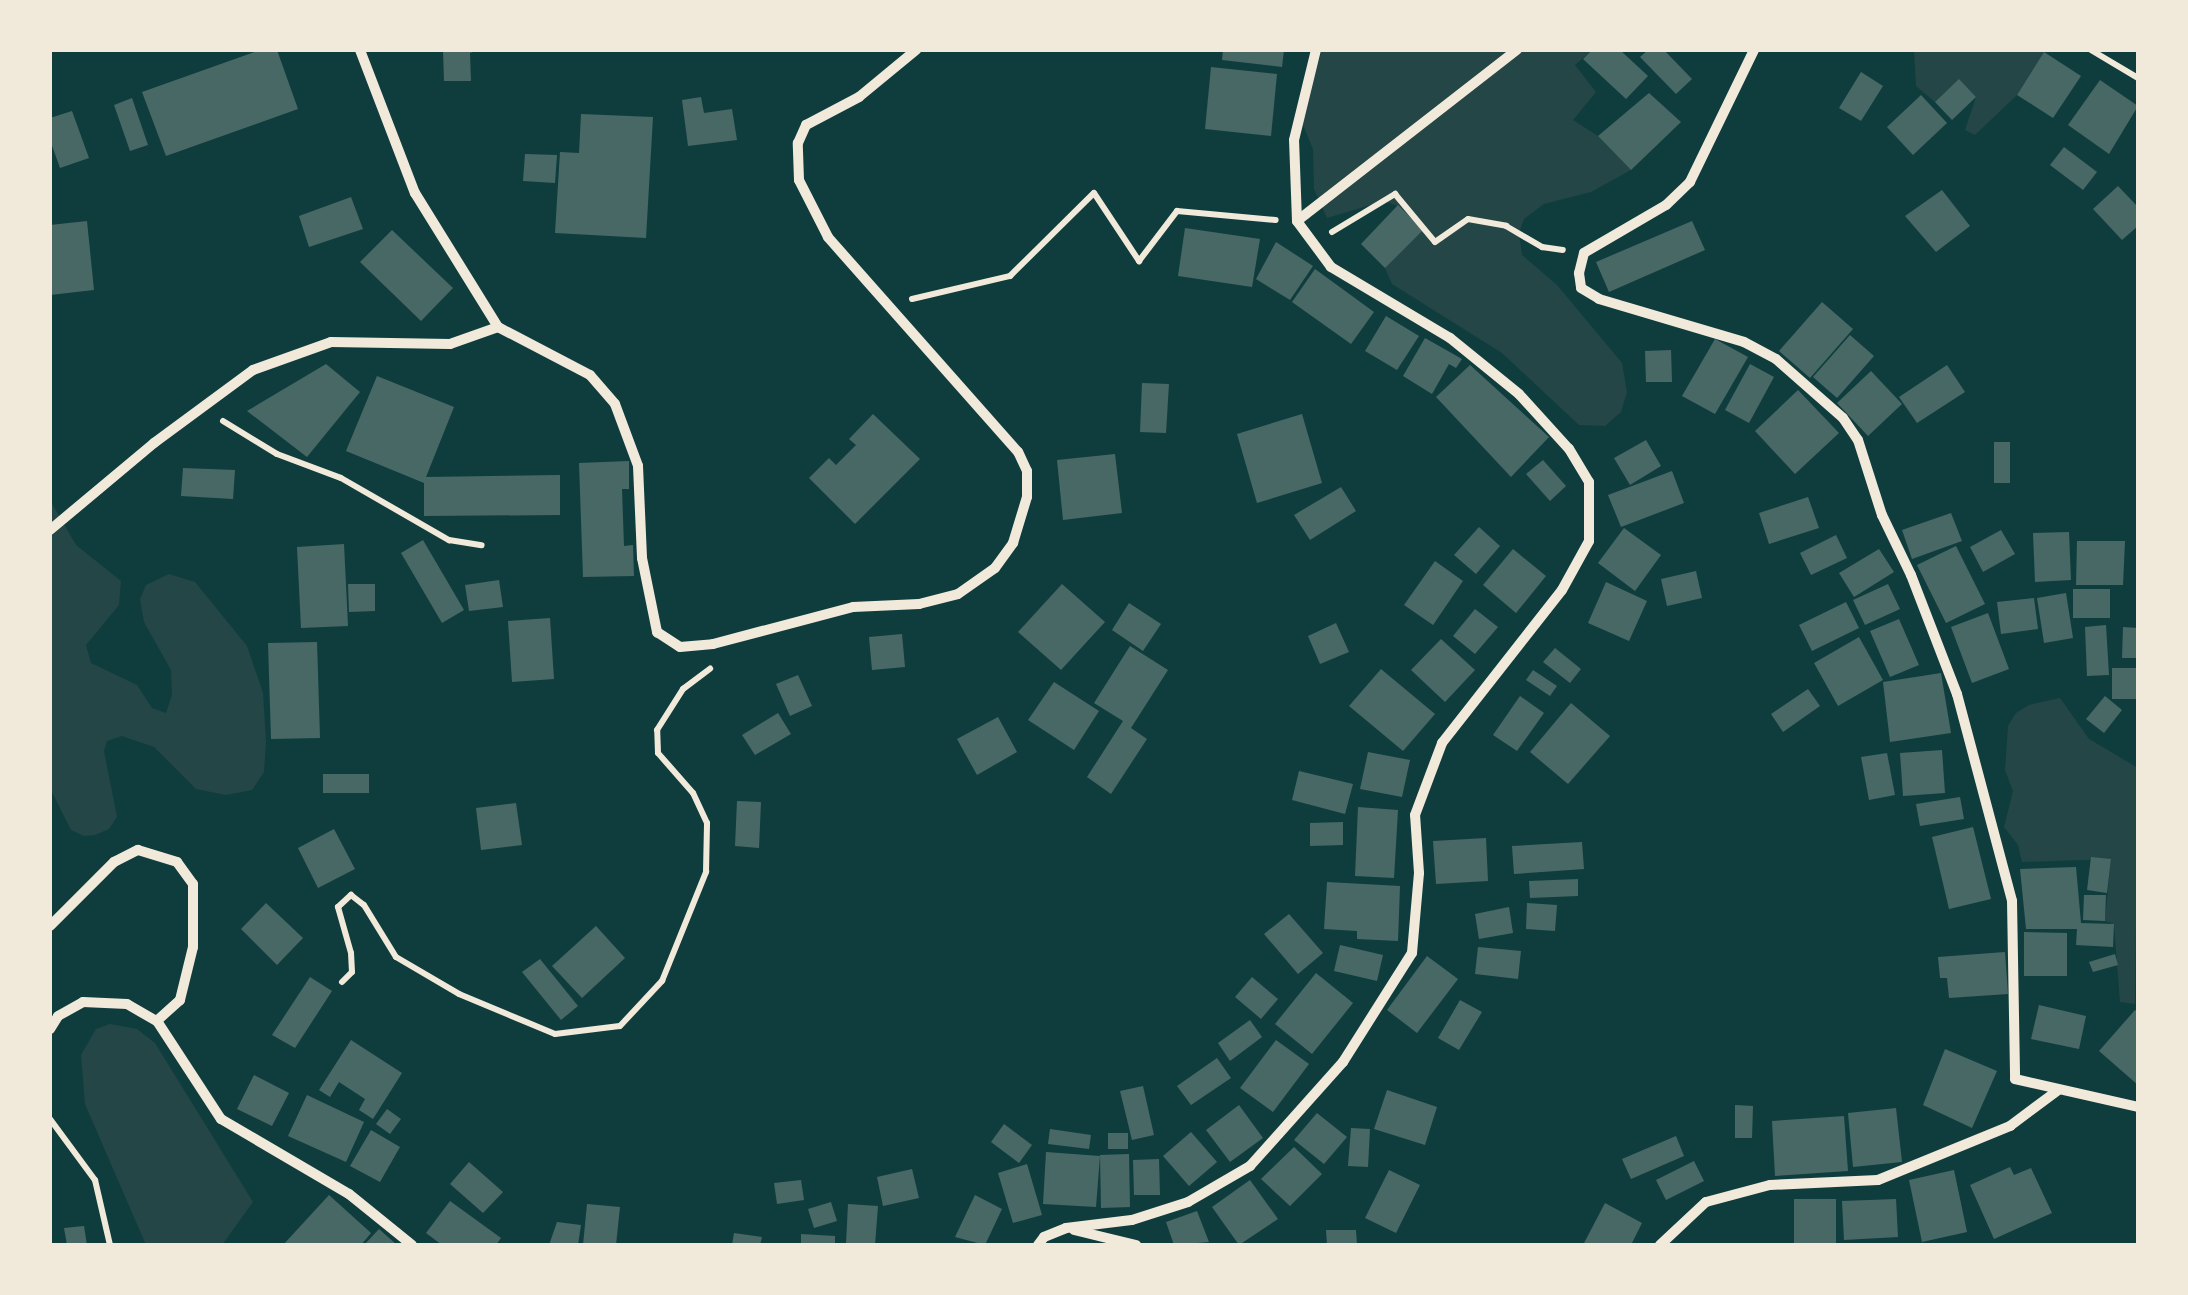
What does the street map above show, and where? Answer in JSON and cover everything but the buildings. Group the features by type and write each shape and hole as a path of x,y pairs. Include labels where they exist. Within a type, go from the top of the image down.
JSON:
{"street":[{"path":"360,50 416,194 498,327 590,375 614,404 638,466 642,558 657,632 680,647 753,634 854,607 919,604 958,594 995,568 1014,543 1027,497 1026,472 1018,452 828,237 799,180 798,144 806,125 859,97 916,50"},
{"path":"1038,1245 1044,1237 1066,1228 1132,1220 1188,1202 1250,1166 1342,1062 1412,954 1419,873 1415,815 1442,743 1562,590 1589,541 1589,482 1569,449 1519,394 1450,338 1331,267 1297,221 1294,140 1316,50"},
{"path":"1297,221 1517,50"},
{"path":"1754,50 1690,182 1666,205 1584,253 1582,288 1598,298 1744,342 1776,359 1815,389 1858,440 1882,515 1911,575 1957,694 2012,901 2015,1079 2138,1107"},
{"path":"50,530 199,408 252,370 331,342 450,344 498,327"},
{"path":"50,926 114,862 138,850 177,862 193,884 193,947 180,1000 157,1020"},
{"path":"50,1029 58,1016 84,1002 127,1004 157,1020 221,1120 349,1194 412,1245"},
{"path":"1660,1245 1706,1202 1770,1185 1878,1180 2010,1126 2057,1091"},
{"path":"1066,1228 1136,1245"}],"path":[{"path":"2091,50 2138,78"},
{"path":"891,304 1010,276 1094,193 1139,260 1178,211 1297,221"},
{"path":"1313,243 1395,194 1434,242 1468,220 1506,226 1542,247 1584,253"},
{"path":"199,408 277,454 341,478 450,540 482,545"},
{"path":"342,982 352,972 338,906 351,895 364,905 396,957 458,994 555,1034 620,1026 662,981 706,872 707,823 693,793 658,753 657,730 683,689 753,634"},
{"path":"50,1120 95,1180 110,1245"}],"shaded area":[{"path":"1322,50 1592,50 1575,65 1596,92 1573,120 1598,136 1631,170 1591,192 1544,204 1524,219 1519,233 1522,255 1557,285 1622,363 1627,392 1621,412 1605,426 1579,425 1502,353 1392,284 1385,268 1398,206 1384,201 1327,218 1314,189 1313,149 1301,120"},
{"path":"1914,50 2044,52 2017,95 1975,135 1965,130 1976,97 1959,80 1935,102 1916,86"},
{"path":"50,500 76,545 121,581 119,605 86,645 91,663 137,685 152,708 166,713 172,695 171,670 144,622 140,599 146,585 169,574 195,582 247,646 263,693 266,741 264,772 252,790 226,795 196,789 154,747 122,736 107,741 104,751 117,817 109,829 95,835 84,836 71,830 50,788"},
{"path":"2060,698 2089,739 2138,768 2135,1004 2120,1002 2114,924 2105,921 2111,859 2022,862 2018,845 2004,827 2013,791 2005,770 2008,726 2016,713 2029,705"},
{"path":"110,1024 137,1029 155,1043 253,1202 222,1245 146,1245 85,1104 81,1055 96,1029"}]}
